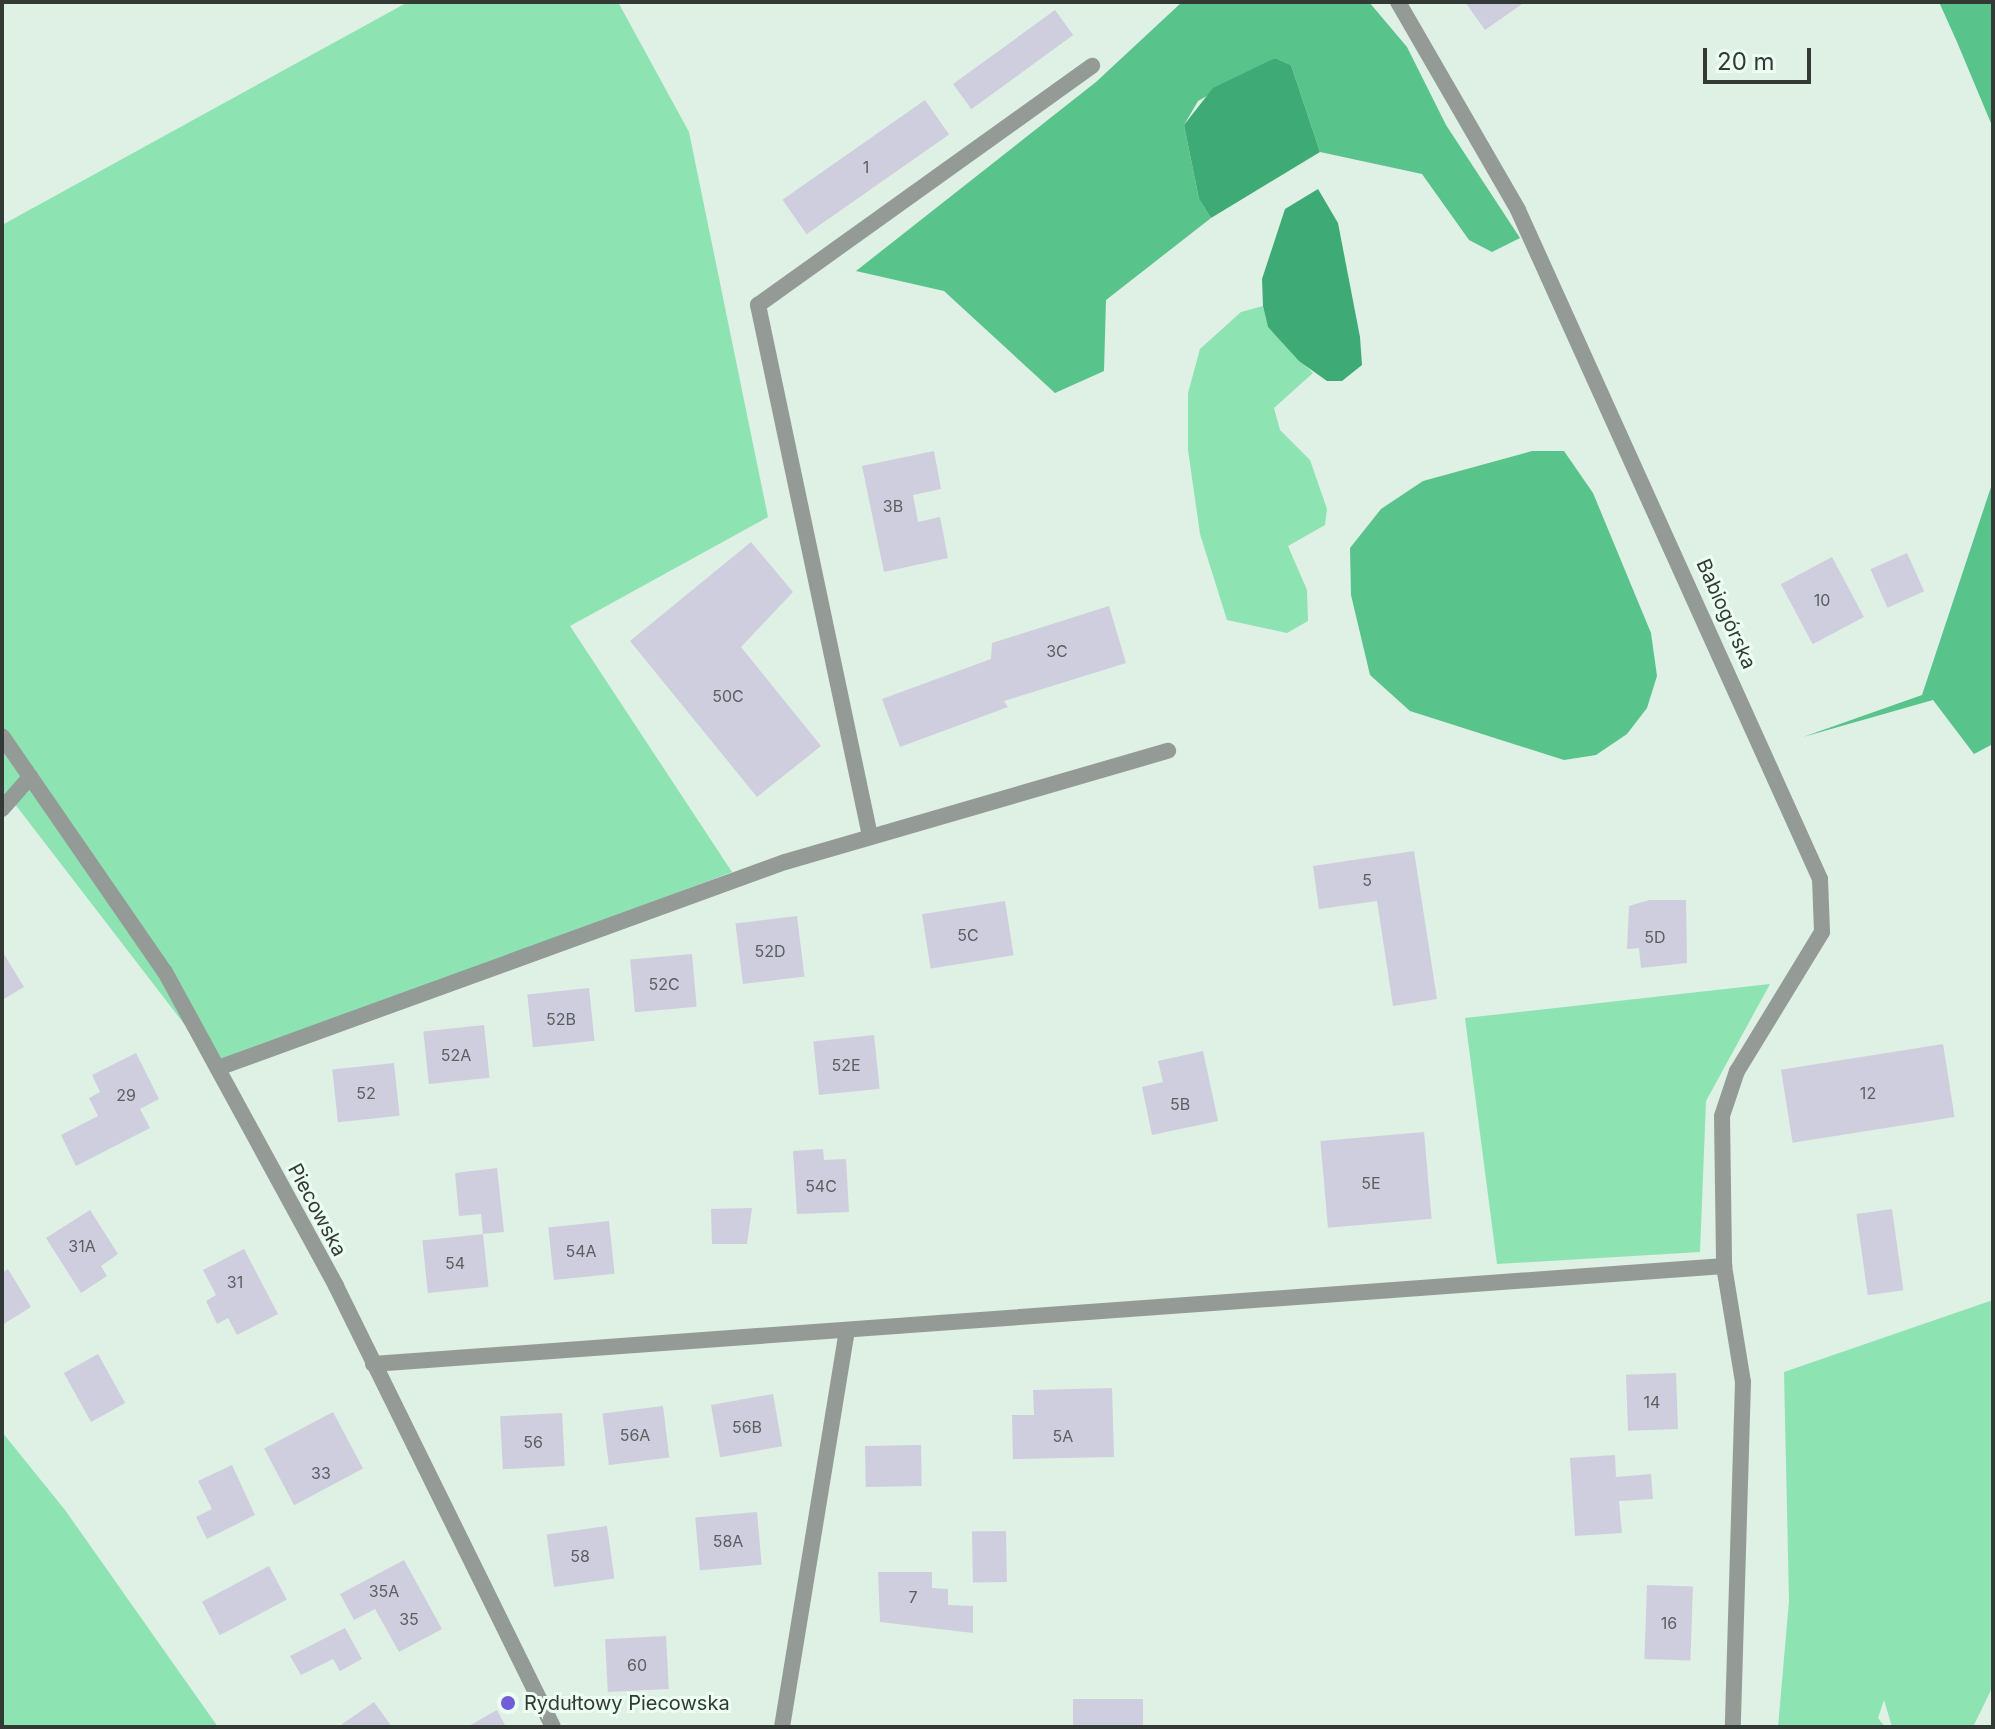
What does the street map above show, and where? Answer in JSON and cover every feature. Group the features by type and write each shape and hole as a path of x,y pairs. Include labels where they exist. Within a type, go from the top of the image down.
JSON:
{"street":[{"name":"Babiogórska","path":"1398,2 1518,210 1820,879 1822,932 1737,1071 1722,1116 1724,1266 1743,1382 1733,1727"},
{"path":"870,836 758,305 1092,66"},
{"name":"Piecowska","path":"2,736 165,972 373,1364 553,1727"},
{"path":"218,1068 870,836 1168,751"},
{"path":"2,809 30,777"},
{"path":"373,1364 1724,1266"},
{"path":"782,1727 847,1330"}],"shaded area":[{"path":"408,2 618,2 689,132 768,517 570,626 732,872 218,1068 11,799 2,807 2,225"},
{"path":"1182,2 1369,2 1407,47 1446,125 1520,238 1492,252 1469,240 1422,174 1320,152 1291,65 1275,58 1198,101 1184,125 1199,199 1211,218 1106,300 1104,371 1055,393 944,291 856,271 1096,82"},
{"path":"1939,2 1993,2 1993,128 1957,42"},
{"path":"1275,58 1291,65 1320,152 1211,218 1199,199 1184,125 1213,88"},
{"path":"1318,189 1338,223 1360,337 1362,365 1342,381 1327,381 1299,361 1268,327 1263,306 1262,279 1285,209"},
{"path":"1263,306 1268,327 1313,373 1274,408 1280,430 1310,460 1327,509 1325,525 1288,546 1307,590 1308,621 1287,633 1227,620 1200,534 1188,450 1188,393 1200,349 1241,312"},
{"path":"1532,451 1564,451 1593,493 1651,633 1657,676 1647,708 1627,734 1596,755 1564,760 1410,711 1370,675 1351,595 1350,548 1381,509 1423,481"},
{"path":"1993,481 1993,744 1974,754 1933,700 1803,737 1922,695"},
{"path":"1770,984 1706,1101 1700,1252 1497,1264 1465,1018"},
{"path":"1993,1300 1993,1686 1973,1727 1892,1727 1884,1700 1878,1718 1885,1727 1778,1727 1789,1601 1784,1372"},
{"path":"2,1432 65,1510 218,1727 2,1727"}],"building":[{"path":"1465,2 1525,2 1485,30"},
{"path":"1055,10 1073,35 971,109 953,84"},
{"path":"925,100 949,134 807,234 782,200"},
{"path":"934,451 941,489 913,495 918,522 940,517 948,558 884,572 862,466"},
{"path":"751,542 793,592 741,647 821,746 757,797 630,641"},
{"path":"1907,553 1924,591 1888,608 1870,569"},
{"path":"1832,557 1864,617 1813,644 1781,584"},
{"path":"1109,606 1126,663 1004,701 1008,707 900,747 882,699 991,659 992,643"},
{"path":"1414,851 1437,999 1393,1006 1377,901 1319,909 1313,866"},
{"path":"1649,900 1686,900 1687,963 1641,968 1639,948 1627,949 1629,906"},
{"path":"1005,901 1014,955 931,968 922,914"},
{"path":"797,916 804,977 743,984 735,924"},
{"path":"2,951 24,987 2,1000"},
{"path":"692,954 697,1007 635,1012 630,959"},
{"path":"589,988 595,1041 533,1047 527,994"},
{"path":"484,1025 490,1078 429,1084 423,1031"},
{"path":"874,1035 880,1089 819,1095 813,1041"},
{"path":"1943,1044 1955,1117 1793,1143 1781,1070"},
{"path":"1203,1051 1218,1121 1152,1135 1142,1087 1163,1082 1158,1061"},
{"path":"136,1053 159,1099 140,1109 150,1128 76,1166 61,1135 98,1116 89,1098 100,1092 92,1075"},
{"path":"394,1063 400,1116 338,1122 332,1069"},
{"path":"1424,1132 1432,1219 1328,1228 1320,1141"},
{"path":"823,1149 824,1160 846,1159 849,1212 797,1214 793,1151"},
{"path":"497,1168 504,1232 483,1234 481,1214 459,1216 455,1173"},
{"path":"752,1208 747,1244 712,1244 711,1209"},
{"path":"1892,1209 1903,1290 1868,1295 1856,1214"},
{"path":"90,1210 118,1254 101,1266 107,1276 81,1293 46,1238"},
{"path":"609,1221 615,1274 554,1280 548,1227"},
{"path":"483,1234 489,1287 428,1293 422,1240"},
{"path":"244,1249 278,1314 237,1335 228,1318 217,1324 206,1301 216,1295 203,1270"},
{"path":"8,1269 31,1307 2,1325 2,1273"},
{"path":"98,1354 125,1403 91,1422 64,1373"},
{"path":"1676,1373 1678,1429 1628,1431 1626,1375"},
{"path":"1112,1388 1114,1457 1013,1459 1012,1415 1034,1415 1033,1390"},
{"path":"773,1394 782,1446 720,1457 711,1405"},
{"path":"663,1406 669,1458 609,1465 602,1413"},
{"path":"333,1412 363,1469 294,1505 264,1449"},
{"path":"562,1413 565,1466 503,1469 500,1416"},
{"path":"921,1445 922,1486 866,1487 865,1446"},
{"path":"1615,1455 1616,1477 1651,1474 1653,1499 1619,1501 1622,1533 1575,1536 1570,1458"},
{"path":"232,1465 255,1515 207,1539 196,1517 212,1509 198,1481"},
{"path":"757,1512 762,1565 700,1570 695,1517"},
{"path":"607,1526 614,1578 554,1587 547,1534"},
{"path":"1006,1531 1007,1582 973,1583 972,1532"},
{"path":"404,1560 442,1629 399,1652 375,1609 354,1620 340,1594"},
{"path":"269,1566 287,1600 220,1635 202,1602"},
{"path":"878,1572 932,1572 932,1588 948,1589 948,1605 973,1606 973,1633 880,1622"},
{"path":"1647,1585 1693,1587 1690,1661 1644,1659"},
{"path":"345,1628 362,1659 340,1671 333,1659 301,1675 290,1656"},
{"path":"666,1636 669,1689 608,1692 605,1639"},
{"path":"1073,1699 1143,1699 1143,1727 1073,1727"},
{"path":"374,1702 392,1727 338,1727"},
{"path":"497,1710 506,1727 467,1727"}],"place":[{"name":"Rydułtowy Piecowska","path":"508,1703"}]}
